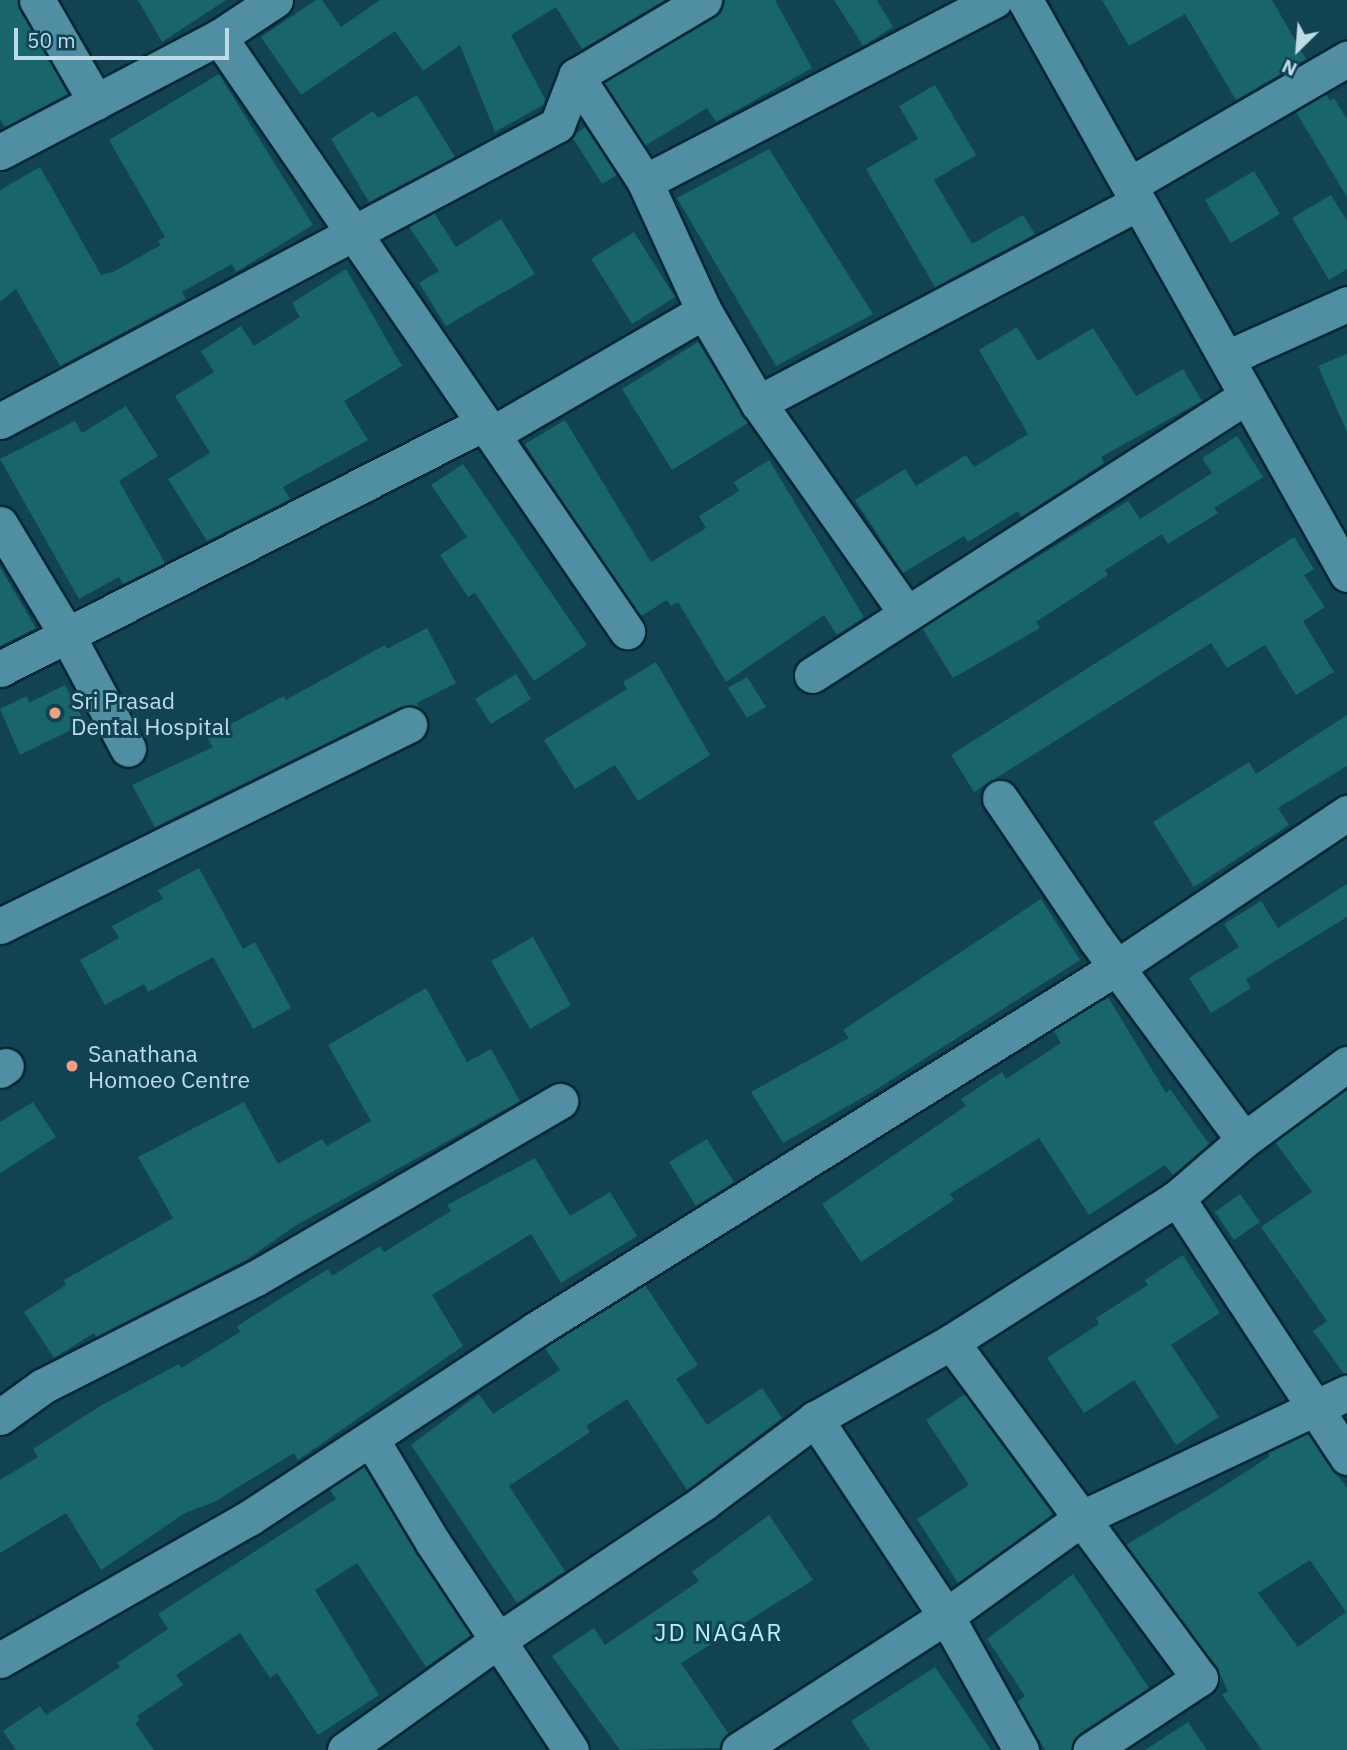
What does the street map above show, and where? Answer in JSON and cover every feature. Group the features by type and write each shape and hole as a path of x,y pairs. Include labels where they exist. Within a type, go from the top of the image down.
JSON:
{"street":[{"path":"37,0 96,102"},
{"path":"0,152 219,37 275,0"},
{"path":"0,421 557,125 576,75 704,0"},
{"path":"645,182 995,0"},
{"path":"1025,0 1227,358 1245,397 1337,535 1347,574"},
{"path":"219,37 627,631"},
{"path":"758,403 1135,193 1347,59"},
{"path":"576,75 645,182 704,311 758,403 907,614"},
{"path":"1227,358 1347,304"},
{"path":"0,669 488,428 704,311"},
{"path":"812,675 1245,397"},
{"path":"0,524 67,635 128,749"},
{"path":"0,926 410,725"},
{"path":"1000,798 1117,967 1244,1140"},
{"path":"0,1660 248,1518 535,1330 1117,967 1347,813"},
{"path":"345,1750 497,1641 703,1503 815,1419 951,1342 1177,1198 1244,1140 1347,1064"},
{"path":"0,1417 43,1386 256,1278 560,1101"},
{"path":"1177,1198 1347,1457"},
{"path":"951,1342 1200,1678 1091,1750"},
{"path":"739,1750 946,1616 1082,1518 1316,1410 1347,1393"},
{"path":"815,1419 946,1616 1021,1750"},
{"path":"371,1439 497,1641 571,1750"}],"building":[{"path":"0,0 17,0 68,94 5,127 0,119"},
{"path":"138,0 226,0 162,42"},
{"path":"316,0 322,0 341,27 380,0 665,0 582,49 556,7 511,35 545,99 543,105 495,132 460,45 423,71 395,31 301,95 261,37"},
{"path":"724,0 775,0 812,68 716,122 707,108 645,146 604,83 714,17"},
{"path":"834,0 877,0 893,27 863,46"},
{"path":"1102,0 1272,0 1306,59 1236,100 1185,14 1129,46"},
{"path":"219,74 313,225 236,272 232,264 182,292 186,299 60,366 16,289 0,302 0,190 40,167 101,275 113,272 161,245 158,241 165,237 109,140"},
{"path":"935,85 976,155 934,180 972,244 1023,215 1035,234 935,287 866,169 918,139 899,106"},
{"path":"1326,94 1330,101 1334,98 1347,119 1347,197 1296,112"},
{"path":"417,95 455,157 369,202 331,139 373,111 378,118"},
{"path":"585,127 617,175 602,184 572,137"},
{"path":"769,149 873,314 776,366 677,198"},
{"path":"1254,171 1280,214 1231,243 1205,200"},
{"path":"1331,195 1347,221 1347,269 1329,280 1292,218"},
{"path":"434,213 456,247 501,219 535,274 446,326 419,283 439,271 409,227"},
{"path":"634,232 675,297 632,324 591,259"},
{"path":"346,269 402,366 344,401 368,440 283,487 290,499 207,541 168,479 210,453 175,396 214,372 201,351 241,326 254,346 300,317 292,303"},
{"path":"1017,327 1038,361 1093,328 1136,396 1183,369 1202,401 1101,457 1104,463 1021,517 1018,511 968,542 964,536 903,573 855,500 905,469 916,486 966,455 974,467 1028,434 979,350"},
{"path":"698,342 748,423 672,470 622,389"},
{"path":"1347,354 1347,432 1318,366"},
{"path":"126,406 158,456 119,481 165,563 123,584 119,577 79,599 0,459 75,421 82,433"},
{"path":"565,420 651,562 706,528 699,516 739,491 734,482 769,460 864,617 837,635 824,615 726,682 678,602 671,606 667,600 641,616 525,444"},
{"path":"1237,436 1263,477 1214,508 1218,513 1168,544 1162,534 1105,570 1108,575 1036,622 1040,628 953,678 922,628 1128,501 1140,519 1212,473 1202,458"},
{"path":"463,464 587,645 534,681 475,593 468,597 440,555 467,537 431,485"},
{"path":"1294,537 1314,569 1304,575 1325,607 1303,621 1334,672 1296,695 1265,645 1227,668 1211,643 974,792 951,755"},
{"path":"0,567 36,628 0,646"},
{"path":"427,628 456,683 417,703 419,708 400,707 155,827 132,785 213,747 207,737 244,717 284,696 286,700 385,645 387,649"},
{"path":"656,662 710,755 638,801 615,765 575,789 544,740 627,689 623,682"},
{"path":"516,674 531,699 491,724 475,699"},
{"path":"747,677 766,707 747,718 728,688"},
{"path":"65,685 85,723 20,755 0,709 27,696 29,703"},
{"path":"1347,715 1347,766 1278,808 1289,825 1194,887 1153,822 1249,762 1256,774"},
{"path":"199,868 243,949 255,942 291,1008 253,1029 213,957 148,992 144,984 105,1005 80,960 119,938 112,926 163,899 158,890"},
{"path":"1347,884 1347,917 1246,979 1251,988 1211,1013 1189,978 1239,947 1224,924 1261,901 1278,928"},
{"path":"1041,899 1080,960 869,1094 783,1143 751,1092 849,1038 843,1030"},
{"path":"533,937 571,1005 530,1029 491,961"},
{"path":"426,988 467,1062 491,1049 520,1101 295,1226 246,1260 96,1337 94,1333 54,1358 24,1312 66,1285 64,1280 173,1218 138,1157 244,1102 278,1164 322,1139 327,1146 371,1121 328,1045"},
{"path":"1108,997 1166,1093 1170,1089 1209,1144 1173,1175 1165,1165 1089,1215 1039,1138 950,1194 954,1200 861,1262 822,1204 966,1106 961,1099 1002,1072 1006,1079 1061,1043 1053,1030"},
{"path":"1347,1089 1347,1373 1344,1374 1313,1331 1327,1321 1261,1227 1312,1192 1275,1142"},
{"path":"33,1102 56,1137 0,1173 0,1122"},
{"path":"707,1139 734,1182 696,1206 669,1162"},
{"path":"535,1158 570,1216 610,1192 637,1236 561,1283 531,1234 432,1295 463,1346 298,1460 294,1453 214,1502 185,1513 101,1570 66,1513 0,1553 0,1480 38,1457 33,1449 102,1405 179,1364 181,1368 240,1332 237,1326 328,1269 332,1276 380,1246 384,1252 451,1211 447,1205"},
{"path":"1240,1194 1260,1222 1234,1240 1215,1212"},
{"path":"1183,1255 1220,1313 1171,1345 1219,1417 1176,1445 1134,1380 1084,1413 1047,1358 1099,1324 1096,1318 1148,1285 1145,1280"},
{"path":"645,1285 698,1365 676,1379 707,1425 762,1388 782,1418 687,1490 627,1399 586,1426 590,1432 509,1486 565,1571 517,1603 411,1445 479,1394 493,1414 560,1370 545,1348"},
{"path":"965,1394 1053,1514 958,1583 917,1519 969,1485 926,1420"},
{"path":"1308,1434 1347,1488 1347,1750 1262,1750 1222,1695 1228,1691 1216,1666 1126,1545 1270,1456 1268,1453","holes":["1310,1560 1346,1612 1298,1647 1258,1593"]},
{"path":"364,1467 471,1635 426,1667 357,1563 315,1590 379,1695 318,1735 277,1673 270,1678 240,1633 176,1675 183,1685 137,1716 140,1720 135,1723 154,1750 16,1750 3,1731 40,1706 46,1715 120,1667 117,1663 168,1629 158,1614 336,1499 330,1490"},
{"path":"769,1515 813,1580 681,1663 728,1733 720,1748 620,1750 552,1656 594,1628 605,1645 699,1581 692,1572"},
{"path":"1073,1574 1149,1688 1080,1733 1071,1750 1045,1750 1017,1702 1025,1696 987,1639"},
{"path":"935,1667 991,1750 870,1750 851,1721"},
{"path":"1188,1722 1207,1750 1145,1750"}],"place":[{"name":"Sri Prasad Dental Hospital","path":"55,713"},
{"name":"Sanathana Homoeo Centre","path":"72,1066"}],"district":[{"name":"JD NAGAR","path":"719,1633"}]}
